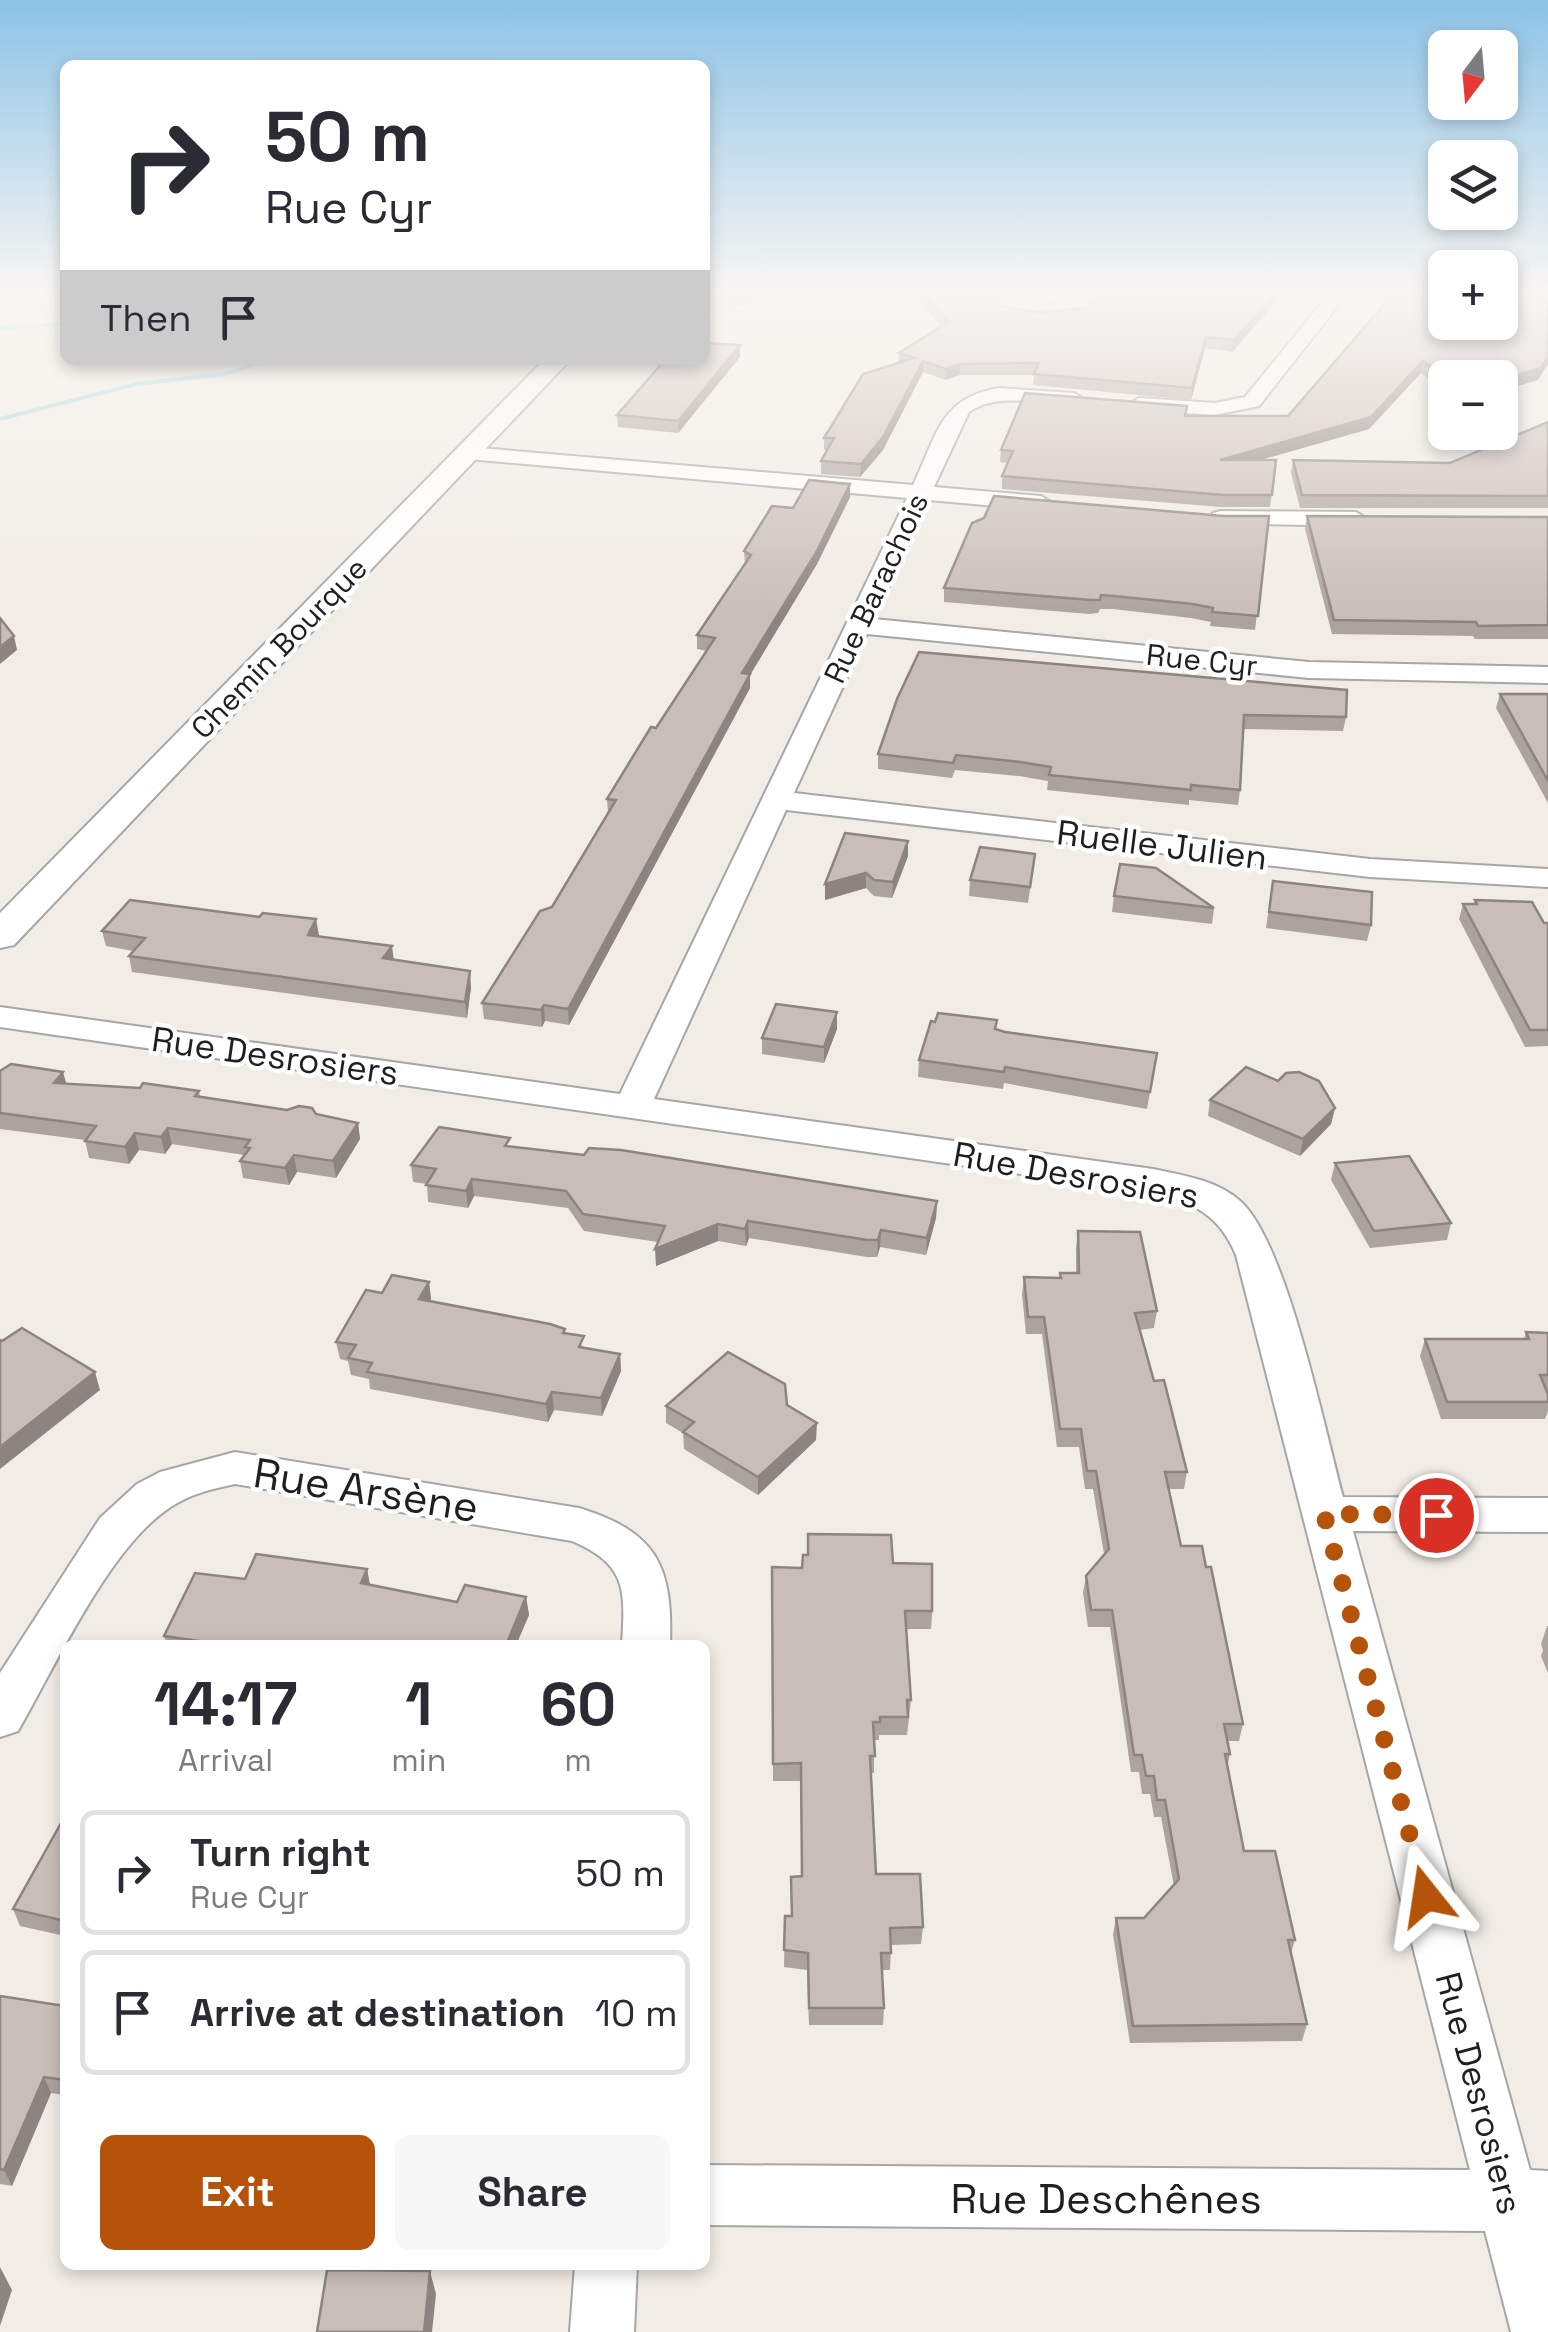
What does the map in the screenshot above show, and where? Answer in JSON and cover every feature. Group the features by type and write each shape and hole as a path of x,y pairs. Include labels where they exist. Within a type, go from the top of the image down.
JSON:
{"street":[{"name":"Chemin Bourque","path":"0,936 517,403"},
{"name":"Rue Barachois","path":"632,1107 920,492 966,403"},
{"name":"Rue Barachois","path":"1122,403 1215,409 1248,403"},
{"path":"468,453 1073,505"},
{"path":"1204,516 1381,519"},
{"name":"Rue Cyr","path":"858,625 1282,668 1428,675 1548,675"},
{"name":"Ruelle Julien","path":"776,800 1370,868 1548,878"},
{"name":"Rue Desrosiers","path":"0,1017 1154,1181 1218,1201 1241,1222 1256,1255 1324,1514 1528,2201 1543,2332"},
{"name":"Rue Arsène","path":"0,1716 120,1521 168,1486 192,1476 235,1468 541,1518 601,1533 633,1554 642,1567 648,1609 646,1640"},
{"path":"1324,1514 1548,1516"},
{"name":"Rue Deschênes","path":"710,2195 1528,2201"},
{"path":"602,2332 606,2270"}],"building":[{"path":"628,403 693,403 678,421 617,415"},
{"path":"845,403 901,403 883,437 861,464 821,461 834,438 824,438"},
{"path":"1021,403 1187,406 1185,416 1288,416 1299,403 1384,403 1371,417 1220,460 1276,460 1272,495 1223,495 1002,476 1013,451 1001,450"},
{"path":"1548,422 1548,496 1302,495 1293,460 1450,463 1481,450 1518,450 1518,435"},
{"path":"809,480 850,484 817,551 742,673 750,674 568,1009 482,1003 540,911 552,907 616,800 607,799 651,727 656,728 715,638 697,635 751,555 744,551 772,506 793,508"},
{"path":"994,496 1223,516 1269,516 1258,616 1114,596 1101,595 1100,600 1091,600 944,588 972,523 984,518"},
{"path":"1307,516 1548,517 1548,625 1334,620"},
{"path":"0,618 14,636 0,647"},
{"path":"919,652 1347,690 1346,717 1244,715 1240,790 1191,785 1191,790 1049,775 1051,767 956,755 953,763 878,754"},
{"path":"1500,694 1548,694 1548,781"},
{"path":"845,833 908,841 893,882 874,880 866,873 825,884"},
{"path":"980,847 1035,854 1030,887 970,880"},
{"path":"1120,864 1156,868 1214,908 1114,896"},
{"path":"1273,881 1372,892 1371,925 1269,912"},
{"path":"130,900 259,917 263,913 316,919 308,935 392,946 383,958 470,971 465,1002 129,956 145,938 102,931"},
{"path":"1475,900 1532,902 1544,923 1548,923 1548,1030 1530,1030 1463,904 1477,904"},
{"path":"776,1004 837,1012 824,1047 762,1038"},
{"path":"938,1013 997,1020 995,1029 1005,1032 1157,1053 1150,1092 1005,1067 1004,1072 919,1060 931,1021 935,1022"},
{"path":"11,1064 63,1072 54,1083 140,1088 143,1083 199,1091 195,1096 287,1110 299,1106 312,1108 316,1114 358,1123 333,1161 294,1155 285,1168 240,1161 250,1148 245,1147 250,1140 168,1128 161,1137 135,1133 125,1147 85,1141 96,1126 0,1113 0,1071"},
{"path":"1246,1067 1278,1081 1286,1073 1299,1072 1319,1081 1335,1108 1303,1139 1210,1100"},
{"path":"439,1127 510,1138 505,1146 584,1155 589,1148 621,1150 937,1201 927,1238 881,1230 878,1240 867,1240 748,1221 745,1229 718,1224 655,1249 665,1226 583,1214 566,1191 472,1179 466,1191 426,1185 436,1169 411,1165"},
{"path":"1409,1156 1451,1223 1374,1231 1335,1163"},
{"path":"1078,1231 1140,1232 1157,1311 1135,1313 1154,1381 1164,1380 1187,1472 1165,1472 1181,1546 1202,1546 1206,1567 1211,1567 1243,1724 1224,1724 1230,1754 1225,1754 1244,1851 1275,1851 1295,1940 1288,1940 1307,2024 1133,2026 1116,1918 1144,1918 1179,1879 1165,1800 1157,1800 1154,1776 1146,1776 1142,1755 1134,1755 1112,1610 1091,1610 1086,1576 1109,1549 1096,1471 1087,1471 1081,1429 1060,1429 1044,1317 1028,1317 1024,1277 1061,1278 1060,1273 1079,1273"},
{"path":"392,1275 429,1282 419,1299 550,1324 565,1329 563,1333 584,1336 579,1347 620,1354 601,1398 552,1392 546,1404 367,1372 372,1363 348,1358 356,1345 336,1342 366,1290 382,1293"},
{"path":"22,1328 95,1372 0,1447 0,1340"},
{"path":"1526,1332 1548,1333 1548,1375 1540,1375 1548,1402 1447,1402 1425,1339 1529,1339"},
{"path":"728,1352 785,1384 787,1405 817,1423 758,1477 683,1432 694,1422 666,1406"},
{"path":"808,1534 891,1535 893,1563 932,1564 932,1611 905,1611 911,1700 907,1700 908,1717 880,1717 880,1722 873,1722 875,1756 870,1756 876,1874 920,1874 923,1927 890,1928 891,1953 881,1953 884,2008 809,2008 808,1953 784,1950 785,1916 792,1916 791,1877 802,1876 801,1763 773,1764 772,1567 802,1568 803,1555 808,1555"},
{"path":"256,1554 367,1569 361,1583 457,1602 465,1585 526,1597 508,1640 192,1640 164,1636 195,1573 245,1579"},
{"path":"60,1825 60,1920 13,1909"},
{"path":"0,1996 60,2005 60,2079 44,2077 4,2170 0,2169"},
{"path":"327,2270 430,2271 424,2332 317,2332"}],"waterway":[{"path":"0,419 63,403"}],"route":[{"path":"1426,1896 1324,1514 1436,1515"}]}
